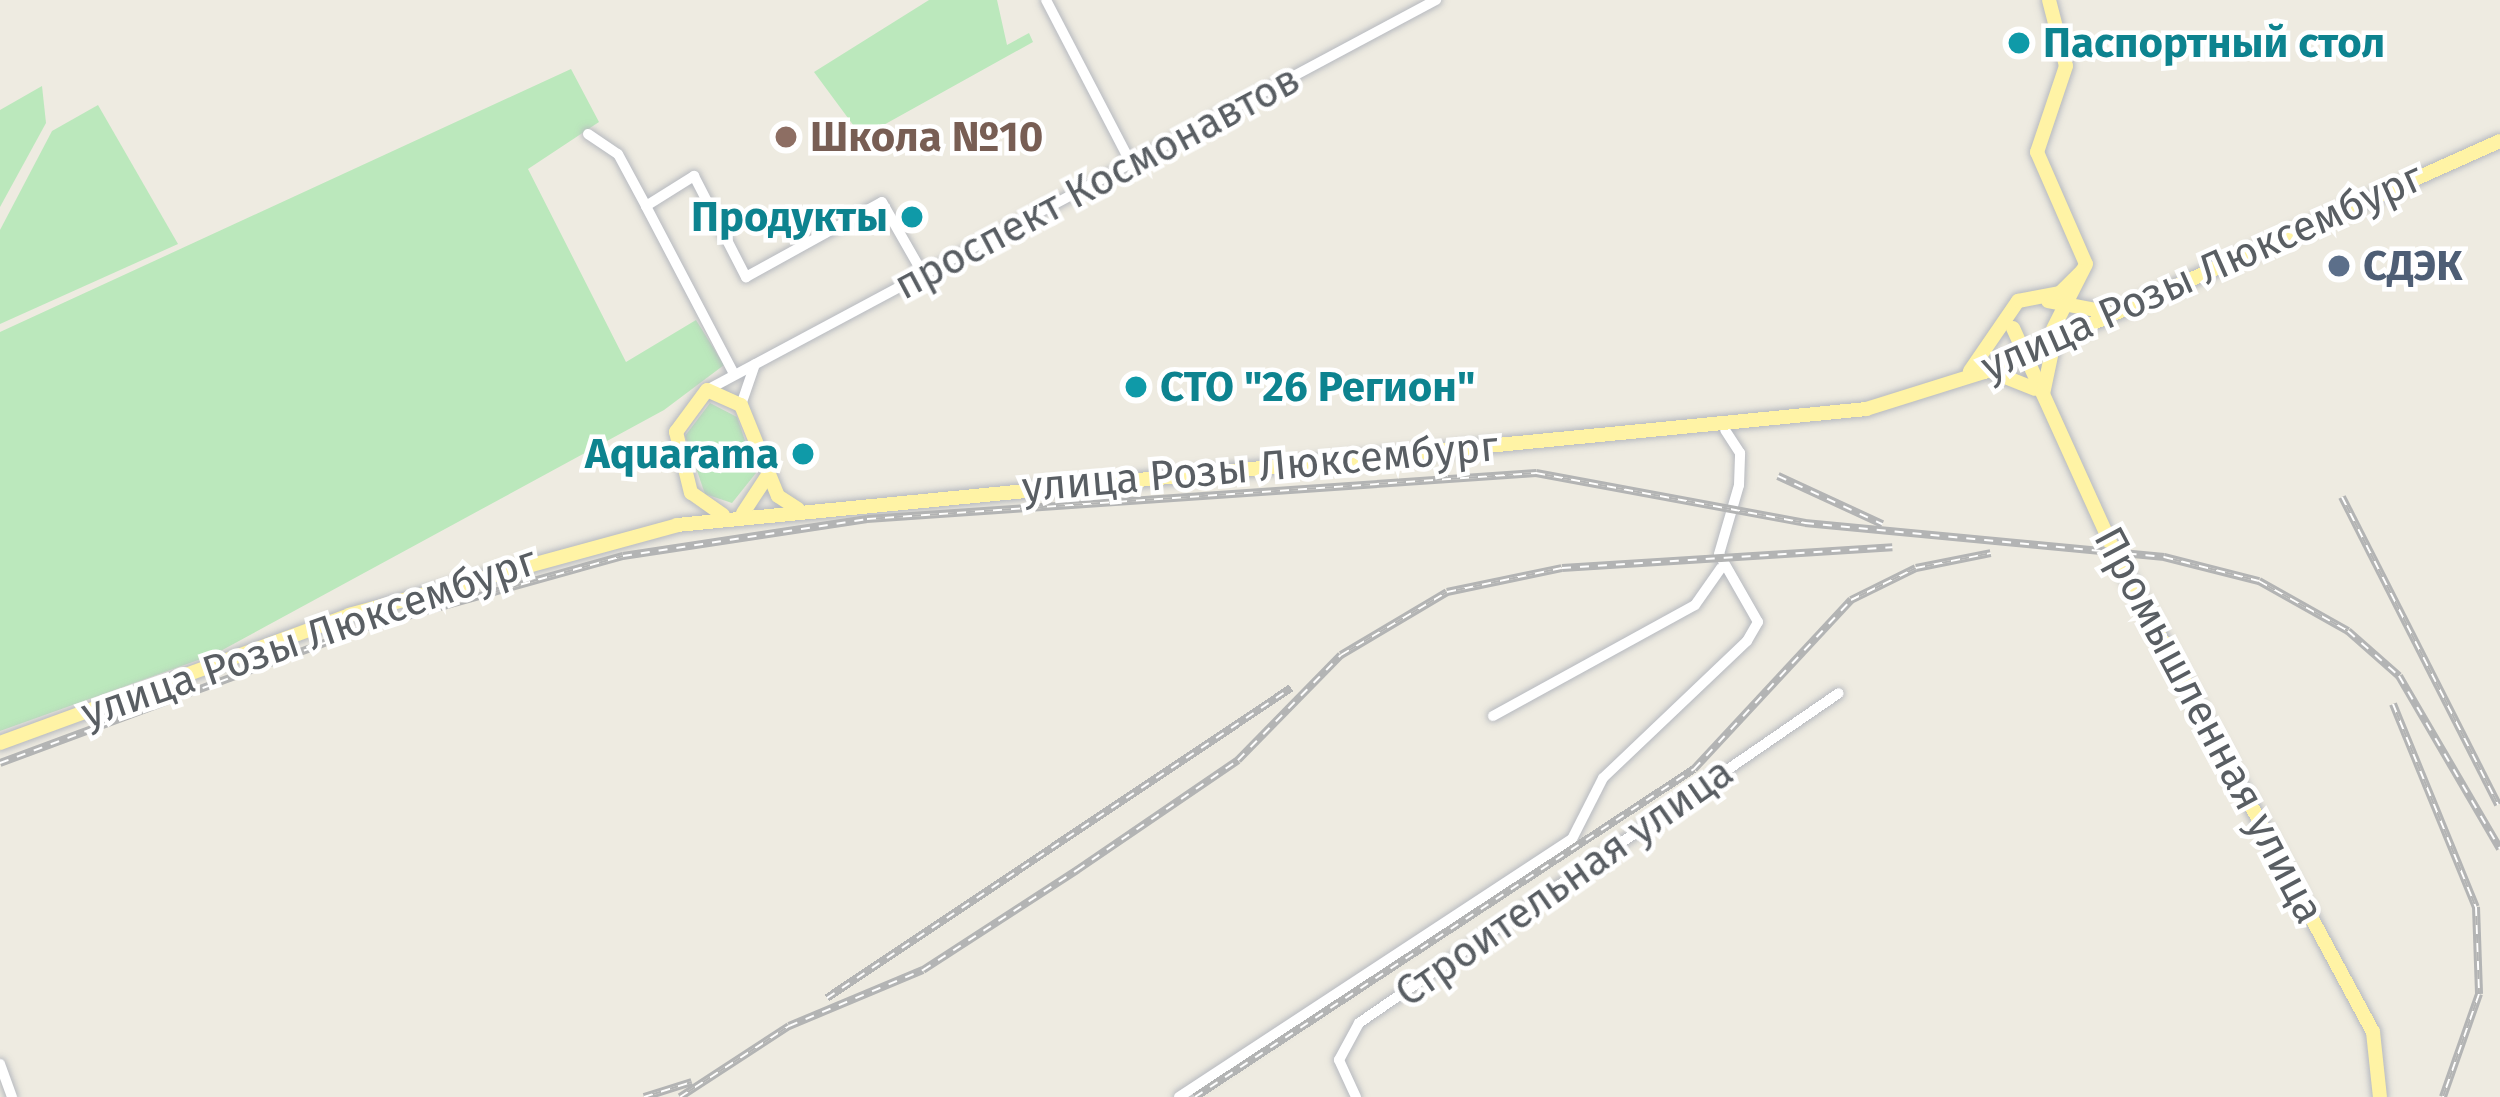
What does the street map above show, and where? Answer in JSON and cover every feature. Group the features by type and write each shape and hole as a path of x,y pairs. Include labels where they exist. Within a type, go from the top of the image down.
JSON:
{"main road":[{"path":"1984,372 2042,396 2054,336 2086,263 2037,152 2066,66 2049,0"},
{"name":"улица Розы Люксембург","path":"0,743 349,615 677,524 1725,430 1866,409 1984,372 2054,336 2500,141"},
{"path":"2046,300 2086,263"},
{"path":"1961,377 1994,351 2024,298 2046,300 2068,311 2117,310"},
{"path":"2046,300 2054,336"},
{"path":"2012,321 2036,341 2054,336"},
{"name":"Промышленная улица","path":"2012,321 2020,356 2373,1032 2380,1097"},
{"path":"677,524 691,493 676,424 707,390 741,405 768,475 800,510"},
{"path":"691,493 735,518 759,503 768,475"}],"street":[{"path":"1046,0 1132,165"},
{"name":"проспект Космонавтов","path":"707,390 733,372 1132,165 1436,0"},
{"path":"589,134 618,154 733,372"},
{"path":"646,206 694,176 746,277 882,202 923,274"},
{"path":"741,405 757,362"},
{"path":"1493,716 1695,605 1721,568 1739,485 1740,453 1725,430"},
{"path":"1179,1097 1572,839 1603,778 1758,622 1721,568"},
{"name":"Строительная улица","path":"1356,1097 1339,1060 1359,1023 1839,693"},
{"path":"0,1064 12,1097"}],"green space":[{"path":"929,0 997,0 1007,45 1029,33 1033,42 862,137 814,72"},
{"path":"571,69 599,122 528,169 626,362 696,320 724,365 664,410 215,654 0,731 0,332"},
{"path":"42,86 46,123 0,207 0,110"},
{"path":"98,105 178,244 0,324 0,230 52,131"},
{"path":"710,403 737,417 756,473 732,503 705,494 685,436"}],"railway":[{"path":"0,763 365,628 623,556 867,519 1536,473 1805,523 2164,557 2259,581 2348,631 2399,676 2500,849"},
{"path":"1778,476 1882,524"},
{"path":"2342,497 2498,805"},
{"path":"680,1097 789,1026 923,970 1077,870 1238,760 1341,655 1447,592 1562,568 1892,547"},
{"path":"1195,1097 1694,769 1851,600 1916,568 1991,553"},
{"path":"827,998 1291,688"},
{"path":"2393,704 2476,907 2479,994 2443,1097"},
{"path":"644,1097 692,1082"}],"place":[{"name":"Паспортный стол","path":"2019,43"},
{"name":"Школа №10","path":"786,137"},
{"name":"Продукты","path":"912,217"},
{"name":"СДЭК","path":"2339,266"},
{"name":"СТО \"26 Регион\"","path":"1136,387"},
{"name":"Aquarama","path":"803,454"}]}
